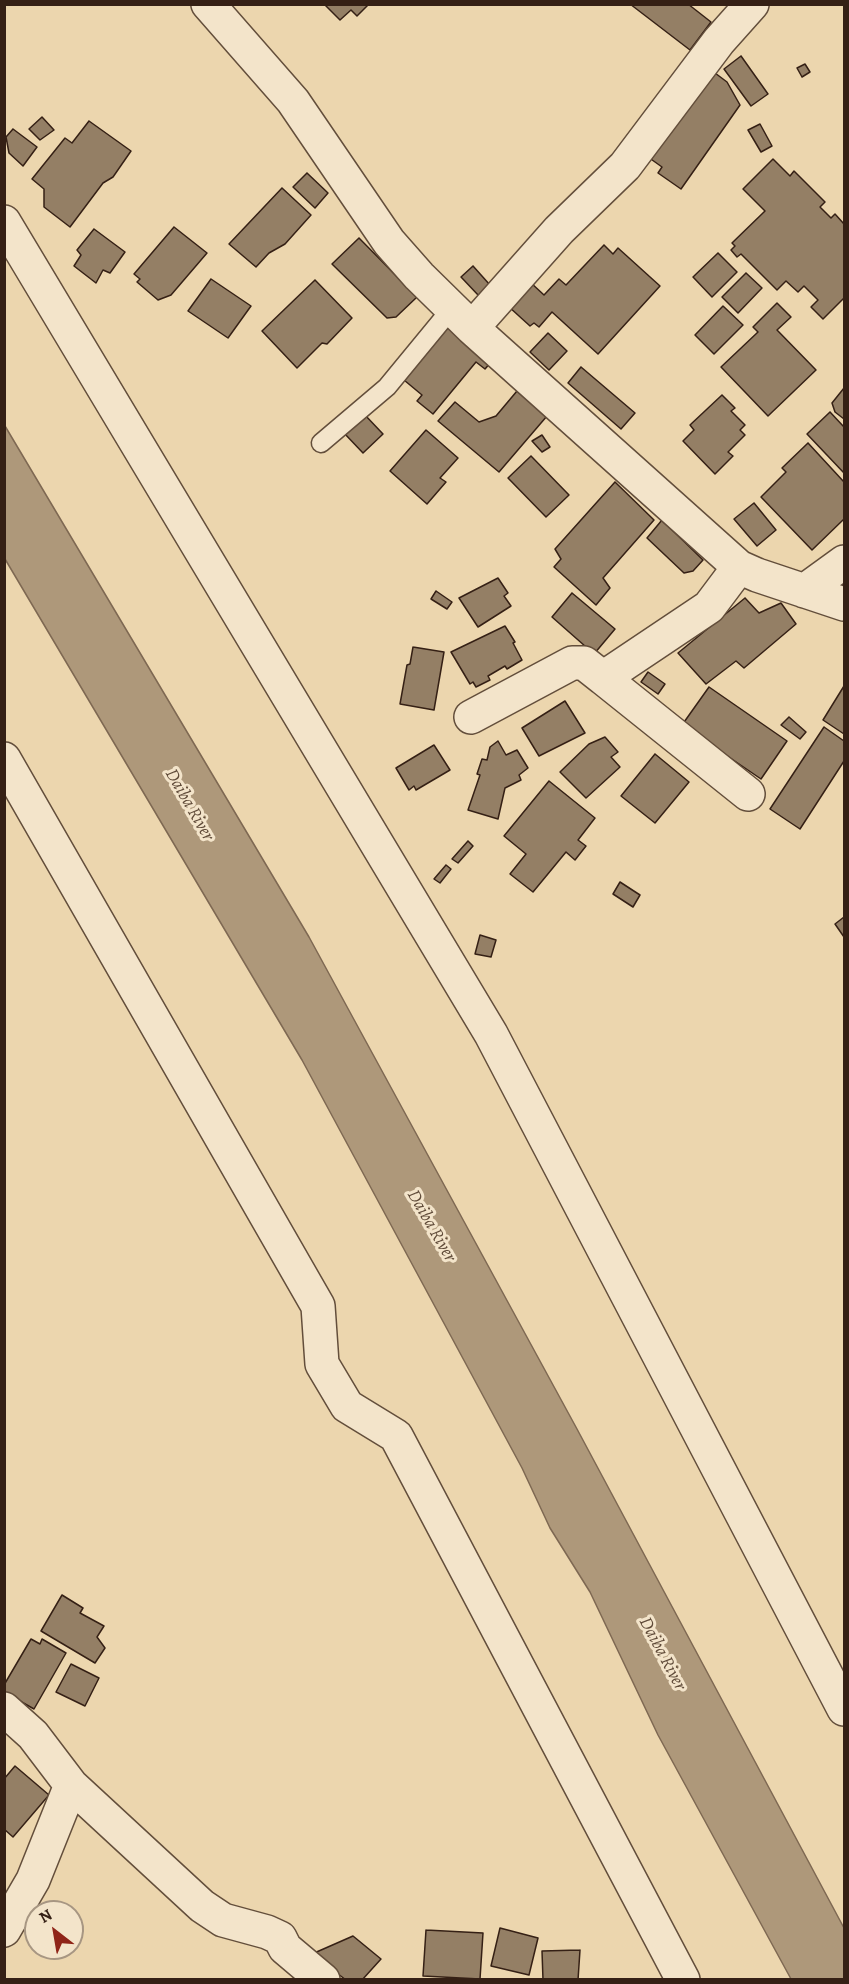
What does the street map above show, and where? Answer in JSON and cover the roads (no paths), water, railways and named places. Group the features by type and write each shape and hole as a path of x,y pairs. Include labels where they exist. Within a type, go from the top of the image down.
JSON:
{"street":[{"path":"208,4 293,101 389,242 462,318 739,567 844,604"},
{"path":"462,318 625,166 719,41 752,4"},
{"path":"4,222 491,1035 844,1709"},
{"path":"804,591 844,562"},
{"path":"603,678 709,607 739,567"},
{"path":"471,717 572,663 584,663 748,794"},
{"path":"4,759 318,1306 322,1364 347,1406 396,1436 683,1980"},
{"path":"4,1709 33,1735 71,1785 202,1906 223,1920 267,1932 280,1938 285,1948 322,1980"},
{"path":"4,1930 33,1880 71,1785"}],"lane":[{"path":"321,442 387,387 462,318"}],"water":[{"name":"Daiba River","path":"5,426 309,937 577,1429 844,1928 844,1979 791,1979 658,1735 590,1592 550,1528 522,1468 302,1060 5,559"}]}
